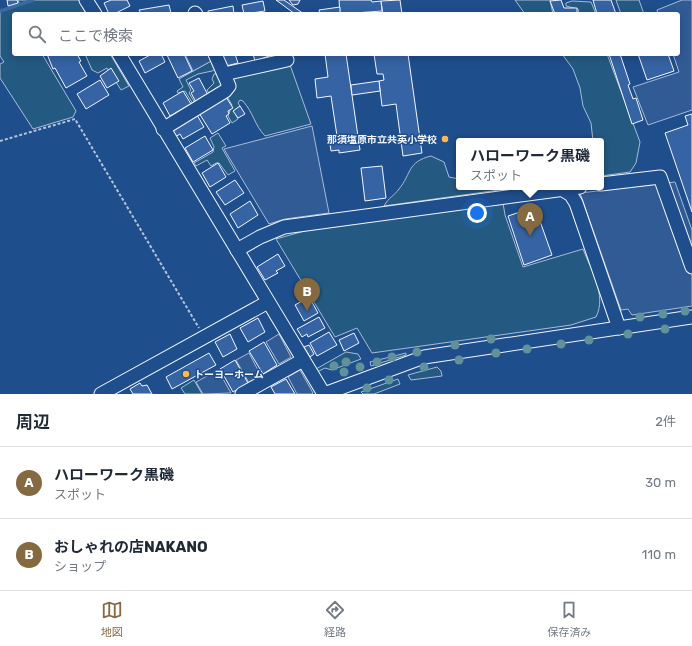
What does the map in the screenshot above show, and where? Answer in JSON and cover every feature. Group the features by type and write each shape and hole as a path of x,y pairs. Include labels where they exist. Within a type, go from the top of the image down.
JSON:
{"street":[{"path":"86,0 94,12"},
{"path":"120,56 324,394 424,357 692,317"},
{"path":"163,129 226,91 229,86 216,56"},
{"path":"224,74 287,60"},
{"path":"604,184 660,177 692,267"},
{"path":"237,250 260,237 284,227 563,190 571,195 576,203 619,328"},
{"path":"101,394 268,302"},
{"path":"242,394 303,360"}],"path":[{"path":"0,141 75,119 204,338"}],"shaded area":[{"path":"18,0 79,0 85,12 12,12 12,56 43,56 76,111 73,117 33,129 0,78 0,64 4,62 0,56 0,12 20,5"},
{"path":"515,0 550,0 553,12 524,12"},
{"path":"616,0 639,0 643,12 620,12"},
{"path":"682,0 692,0 692,110 648,125 633,87 679,72 674,56 680,56 680,12 658,12 657,10"},
{"path":"572,1 591,2 595,12 579,12 578,9 566,6 566,3"},
{"path":"86,56 111,56 129,86 121,90 107,68 98,73 92,70"},
{"path":"186,56 211,56 213,60 193,71"},
{"path":"563,56 608,56 640,142 636,163 630,172 604,176 604,138 593,138 591,123 583,106 580,88 573,69"},
{"path":"213,60 217,68 212,71 198,74 186,80 191,90 189,93 195,103 193,104 185,91 178,93 177,91 183,87 179,79"},
{"path":"289,62 311,124 265,136 258,127 250,110 243,101 240,100 238,103 240,106 234,111 238,119 232,123 228,116 232,105 226,95 229,78"},
{"path":"214,74 219,74 224,85 210,95 207,90 214,83 212,79"},
{"path":"312,126 329,213 285,219 269,224 224,149"},
{"path":"218,133 226,146 222,148 235,171 228,175 219,163 211,166 207,160 196,166 194,163 213,152 214,147 210,138"},
{"path":"431,156 444,162 449,177 456,178 456,190 499,190 384,206 399,189 414,165 423,158"},
{"path":"675,182 692,230 692,252 686,255 692,274 692,306 632,315 628,309 621,310 580,193"},
{"path":"503,203 505,215 523,267 583,249 594,274 599,291 599,309 596,317 571,325 372,353 357,328 335,337 276,239 315,228"},
{"path":"279,334 291,357 279,364 266,342"},
{"path":"346,352 358,354 361,359 332,370 325,368 317,372 316,369"},
{"path":"249,353 261,376 249,383 236,360"},
{"path":"406,353 406,355 371,366 370,362"},
{"path":"437,367 441,371 442,376 411,380 408,375"},
{"path":"218,370 231,393 203,394 196,382"},
{"path":"300,370 313,393 312,394 297,394 288,377"},
{"path":"398,379 400,384 374,394 363,394 361,392"},
{"path":"194,380 202,394 185,394 181,388"}],"building":[{"path":"7,0 17,0 18,3 8,6"},
{"path":"111,0 127,0 130,6 118,12 108,12 104,3"},
{"path":"276,0 284,0 301,12 292,12"},
{"path":"289,0 300,0 298,4 293,5"},
{"path":"339,0 371,0 372,2 381,1 382,11 340,12"},
{"path":"400,0 402,12 383,12 381,1"},
{"path":"561,0 564,8 577,8 577,12 554,12 550,1"},
{"path":"593,0 611,0 615,12 596,12"},
{"path":"263,1 265,11 244,12 242,5"},
{"path":"169,5 171,12 140,12 139,10"},
{"path":"233,6 234,12 208,12"},
{"path":"340,7 340,12 320,12 319,10"},
{"path":"48,56 78,56 81,61 79,62 87,76 66,88 55,68 53,69"},
{"path":"148,56 162,56 165,62 145,73 139,61"},
{"path":"167,56 185,56 192,71 178,78"},
{"path":"220,56 236,56 238,63 226,66"},
{"path":"254,56 269,56 255,61"},
{"path":"325,56 346,56 360,150 339,153 339,150 331,151 329,137 337,136 331,96 317,98 315,79 328,77"},
{"path":"374,56 408,56 422,153 403,156 396,104 382,106 379,81 384,80 383,74 377,74"},
{"path":"610,56 621,56 630,84 628,85 633,99 636,98 643,120 632,124"},
{"path":"639,56 669,56 674,71 647,80"},
{"path":"111,68 119,81 107,88 100,76"},
{"path":"199,78 208,95 196,102 191,93 194,91 189,83"},
{"path":"100,80 109,95 86,109 77,94"},
{"path":"379,81 380,91 352,95 351,85"},
{"path":"183,91 191,104 170,116 163,103"},
{"path":"226,97 233,108 228,111 229,114 226,116 230,123 212,134 199,113"},
{"path":"240,106 245,114 238,118 233,111"},
{"path":"692,114 692,212 665,133 688,125 685,116"},
{"path":"197,115 204,127 183,139 180,134 175,137 171,131"},
{"path":"205,136 213,150 193,162 185,148"},
{"path":"218,163 226,177 210,187 202,173"},
{"path":"382,166 386,198 365,201 361,168"},
{"path":"235,180 244,193 225,205 216,192"},
{"path":"250,201 258,215 238,228 230,214"},
{"path":"535,207 552,255 524,265 508,216"},
{"path":"278,254 285,266 276,271 278,273 265,280 257,267"},
{"path":"309,297 318,313 304,321 295,305"},
{"path":"319,317 325,328 308,337 307,334 302,337 297,329"},
{"path":"258,318 265,332 248,342 240,328"},
{"path":"329,332 337,345 317,356 310,343"},
{"path":"354,333 359,343 344,351 339,340"},
{"path":"230,334 237,349 223,357 215,342"},
{"path":"264,342 277,365 263,374 249,351"},
{"path":"309,345 314,354 310,357 304,347"},
{"path":"209,353 216,365 172,389 166,377"},
{"path":"235,360 248,383 233,392 220,369"},
{"path":"286,379 295,394 275,394 271,387"},
{"path":"140,383 142,386 147,385 152,394 133,394 130,389"}],"waterway":[{"path":"0,11 33,0"}],"place":[{"name":"那須塩原市立共英小学校","path":"445,139"},
{"name":"ハローワーク黒磯","path":"530,236"},
{"name":"おしゃれの店NAKANO","path":"307,311"},
{"name":"トーヨーホーム","path":"186,374"}]}
